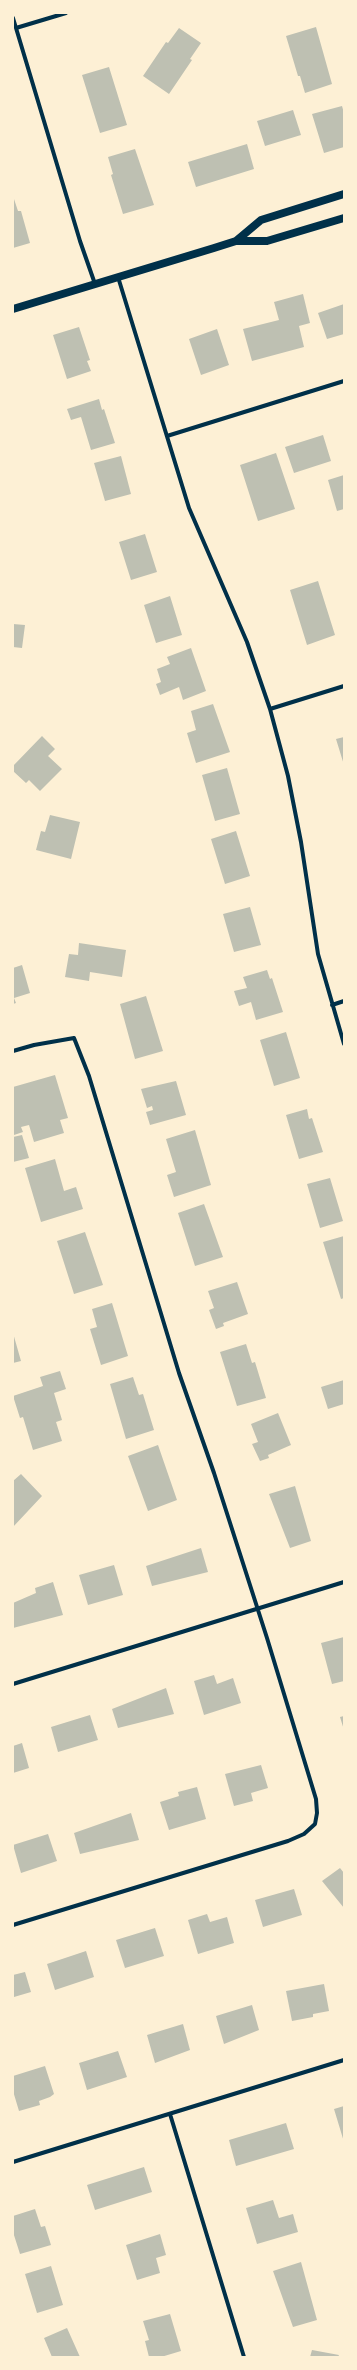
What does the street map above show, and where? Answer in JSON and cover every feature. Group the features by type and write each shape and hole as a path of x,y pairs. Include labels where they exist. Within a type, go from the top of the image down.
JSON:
{"main road":[{"path":"236,241 261,220 344,194"},
{"path":"13,309 236,241 267,241 344,218"}],"street":[{"path":"16,28 66,13"},
{"path":"13,18 80,241 96,284"},
{"path":"118,277 190,508 247,642 270,709 288,776 301,842 318,954 344,1044"},
{"path":"167,436 344,381"},
{"path":"270,709 344,686"},
{"path":"332,1005 344,1001"},
{"path":"13,1051 34,1045 74,1038 89,1076 178,1373 214,1473 257,1609 316,1800 317,1813 315,1824 304,1834 288,1841 13,1925"},
{"path":"13,1684 344,1582"},
{"path":"13,2162 344,2060"},
{"path":"170,2114 244,2357"}],"building":[{"path":"316,27 332,84 305,93 300,76 298,76 286,36"},
{"path":"179,28 201,43 190,59 192,60 169,94 143,76 166,42 168,43"},
{"path":"109,67 127,125 100,133 82,75"},
{"path":"342,106 344,113 344,147 324,153 312,114"},
{"path":"293,110 301,135 265,146 257,121"},
{"path":"247,144 254,169 196,187 188,162"},
{"path":"135,149 154,205 123,214 111,175 113,174 108,157"},
{"path":"13,196 18,211 21,211 30,243 13,248"},
{"path":"303,294 310,323 299,326 304,347 252,361 243,329 279,320 274,302"},
{"path":"344,304 344,334 327,339 318,313"},
{"path":"79,327 90,360 87,361 91,371 67,379 53,335"},
{"path":"217,329 229,365 201,375 189,339"},
{"path":"99,399 102,410 104,409 115,443 91,450 81,417 71,420 67,409"},
{"path":"323,435 331,461 294,473 285,447"},
{"path":"276,453 295,509 258,521 240,465"},
{"path":"121,456 131,494 105,501 94,463"},
{"path":"344,475 344,509 337,511 328,480"},
{"path":"145,534 157,572 131,580 119,542"},
{"path":"318,581 335,635 307,645 290,590"},
{"path":"170,596 182,635 156,643 144,605"},
{"path":"13,624 25,625 22,648 13,647"},
{"path":"191,648 206,691 183,700 179,687 160,695 156,684 161,682 157,669 170,664 167,657"},
{"path":"213,704 230,752 196,763 187,733 196,730 191,711"},
{"path":"42,736 55,749 48,756 62,769 40,791 29,780 26,783 13,771 13,766"},
{"path":"344,737 344,765 336,739"},
{"path":"227,768 240,814 215,821 202,775"},
{"path":"50,815 80,822 71,859 36,850 41,831 45,832"},
{"path":"236,831 250,876 225,884 211,839"},
{"path":"250,907 261,945 234,952 223,914"},
{"path":"79,943 126,950 122,977 90,972 89,981 65,977 69,954 78,955"},
{"path":"22,965 30,993 14,998 16,1003 13,1004 13,968"},
{"path":"267,970 270,979 272,978 283,1012 256,1020 251,1002 239,1006 234,991 247,988 243,977"},
{"path":"146,996 163,1051 135,1059 120,1004"},
{"path":"286,1032 300,1078 274,1086 260,1040"},
{"path":"55,1075 68,1118 60,1120 64,1133 34,1142 29,1125 21,1127 23,1132 14,1135 13,1087"},
{"path":"176,1081 186,1115 150,1125 146,1112 153,1110 152,1106 147,1108 141,1089"},
{"path":"307,1109 309,1119 312,1118 323,1152 299,1159 286,1115"},
{"path":"195,1130 211,1185 174,1197 167,1175 176,1172 166,1139"},
{"path":"22,1135 29,1158 13,1162 13,1137"},
{"path":"55,1159 64,1191 76,1187 83,1209 41,1222 25,1168"},
{"path":"330,1178 343,1221 320,1228 307,1184"},
{"path":"204,1204 223,1257 195,1266 178,1213"},
{"path":"85,1232 103,1285 74,1294 57,1241"},
{"path":"344,1236 344,1298 341,1299 323,1242"},
{"path":"237,1282 248,1314 223,1323 224,1326 216,1329 209,1310 214,1308 208,1291"},
{"path":"112,1303 128,1356 101,1365 90,1329 97,1327 92,1309"},
{"path":"13,1333 21,1361 13,1363"},
{"path":"246,1344 252,1363 255,1362 266,1398 237,1406 220,1352"},
{"path":"60,1371 66,1389 54,1393 62,1420 56,1422 62,1441 33,1450 23,1417 20,1418 13,1396 43,1386 40,1377"},
{"path":"133,1377 139,1395 143,1394 154,1430 126,1439 110,1384"},
{"path":"344,1380 344,1404 328,1409 321,1387"},
{"path":"278,1413 291,1445 268,1455 269,1458 260,1461 252,1444 258,1442 251,1424"},
{"path":"158,1445 177,1500 148,1511 128,1456"},
{"path":"21,1474 42,1496 13,1527 13,1481"},
{"path":"295,1486 311,1541 290,1548 269,1494"},
{"path":"201,1548 208,1572 152,1586 146,1566"},
{"path":"114,1565 123,1595 88,1605 79,1575"},
{"path":"53,1582 63,1615 13,1628 13,1603 36,1593 35,1588"},
{"path":"344,1637 344,1681 332,1684 321,1643"},
{"path":"214,1675 217,1684 233,1678 241,1703 204,1715 194,1681"},
{"path":"166,1688 174,1714 118,1728 112,1709"},
{"path":"90,1715 98,1740 58,1752 51,1727"},
{"path":"344,1716 344,1730 340,1717"},
{"path":"22,1743 29,1768 13,1773 13,1746"},
{"path":"261,1765 268,1788 251,1793 253,1801 234,1806 225,1774"},
{"path":"197,1787 206,1819 169,1830 160,1802 179,1796 178,1792"},
{"path":"131,1813 139,1840 80,1854 74,1833"},
{"path":"48,1834 57,1861 21,1873 13,1845"},
{"path":"340,1868 344,1873 344,1908 322,1881"},
{"path":"294,1889 302,1915 263,1927 255,1900"},
{"path":"207,1914 210,1922 227,1917 234,1943 198,1954 188,1920"},
{"path":"155,1928 164,1956 125,1968 116,1940"},
{"path":"86,1951 94,1977 55,1990 47,1964"},
{"path":"25,1972 31,1992 14,1997 13,2000 13,1975"},
{"path":"324,1984 329,2011 313,2014 313,2017 292,2021 286,1991"},
{"path":"252,2005 259,2030 224,2044 216,2016"},
{"path":"183,2024 190,2050 155,2063 147,2035"},
{"path":"118,2051 127,2077 87,2090 79,2063"},
{"path":"45,2066 54,2094 39,2101 40,2105 19,2111 13,2091 13,2076"},
{"path":"344,2106 344,2142 334,2109"},
{"path":"286,2123 294,2149 236,2166 229,2140"},
{"path":"144,2167 152,2192 95,2210 87,2185"},
{"path":"273,2200 279,2218 293,2214 298,2232 257,2244 246,2208"},
{"path":"35,2209 41,2227 45,2226 51,2245 20,2254 13,2232 13,2216"},
{"path":"160,2234 166,2255 156,2258 160,2273 137,2280 126,2245"},
{"path":"301,2262 317,2320 293,2327 273,2271"},
{"path":"51,2266 63,2305 37,2313 25,2274"},
{"path":"170,2314 181,2351 161,2357 149,2357 145,2341 149,2340 143,2321"},
{"path":"67,2328 80,2357 52,2357 44,2338"},
{"path":"312,2350 339,2355 338,2357 310,2357"}]}
